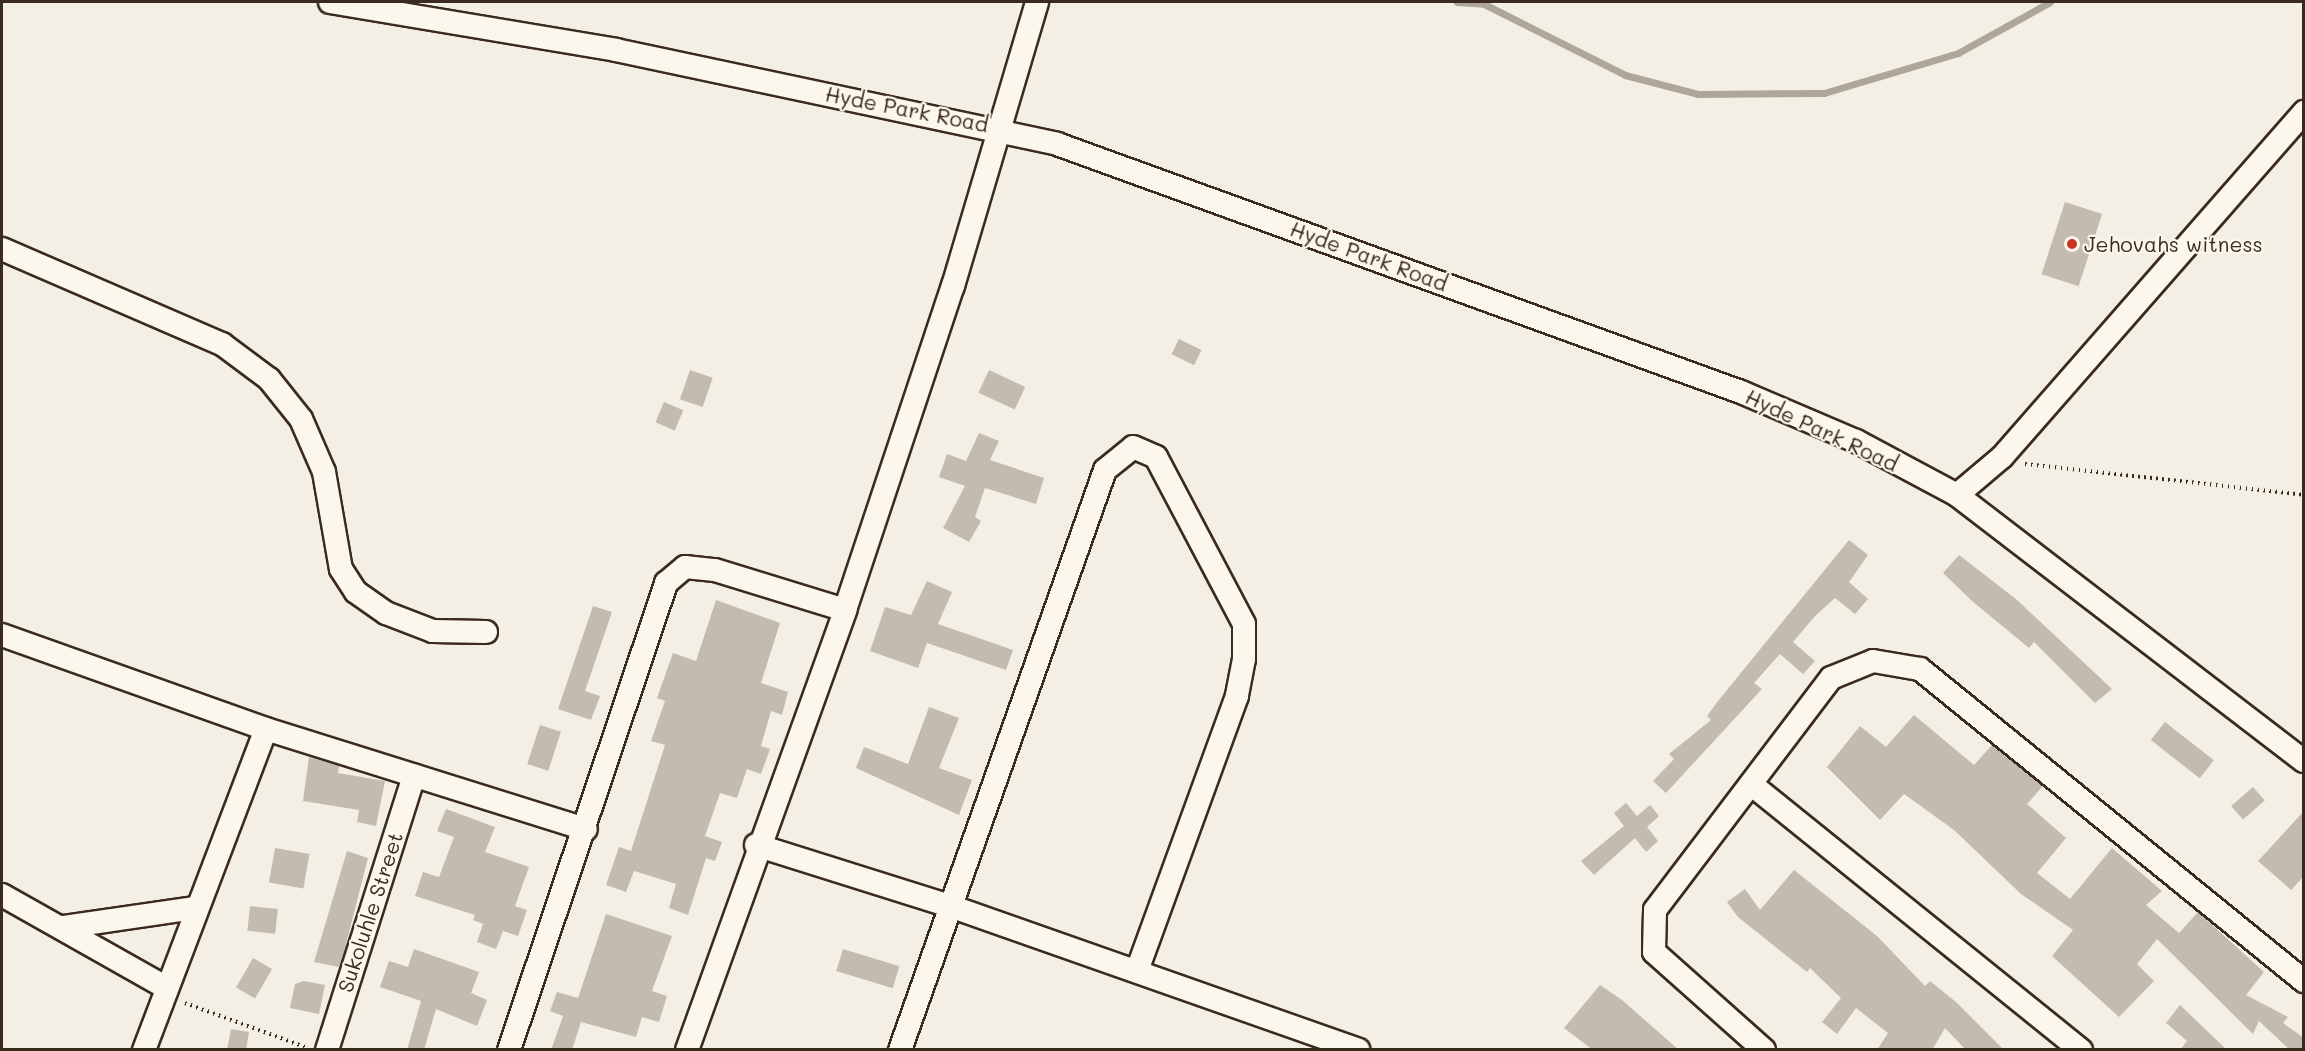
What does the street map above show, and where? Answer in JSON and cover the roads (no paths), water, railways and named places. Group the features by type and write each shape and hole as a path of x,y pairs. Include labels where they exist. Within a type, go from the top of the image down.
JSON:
{"street":[{"name":"Hyde Park Road","path":"330,2 616,50 998,128 1057,144 1741,392 1856,441 1957,495 2304,761"},
{"path":"687,1050 756,845 845,610 953,286 1037,2"},
{"path":"1957,495 2002,457 2304,112"},
{"path":"2,249 222,344 269,380 301,419 324,472 341,569 356,592 386,613 433,631 486,632"},
{"path":"900,1050 1106,470 1119,453 1133,447 1145,449 1156,457 1244,624 1244,659 1237,696 1137,971"},
{"path":"509,1050 586,829 666,583 685,567 716,570 845,610"},
{"path":"2,635 266,729 586,829"},
{"path":"1764,1050 1654,952 1655,910 1831,678 1873,661 1920,669 2304,981"},
{"path":"144,1050 195,908 266,729"},
{"name":"Sukoluhle Street","path":"327,1050 414,774"},
{"path":"1752,784 2081,1050"},
{"path":"756,845 950,906 1358,1050"},
{"path":"2,895 64,927 164,990"},
{"path":"64,927 195,908"}],"waterway":[{"path":"1457,2 1484,4 1625,75 1698,94 1824,93 1958,53 2050,2"}],"place":[{"name":"Jehovahs witness","path":"2072,244"}]}
